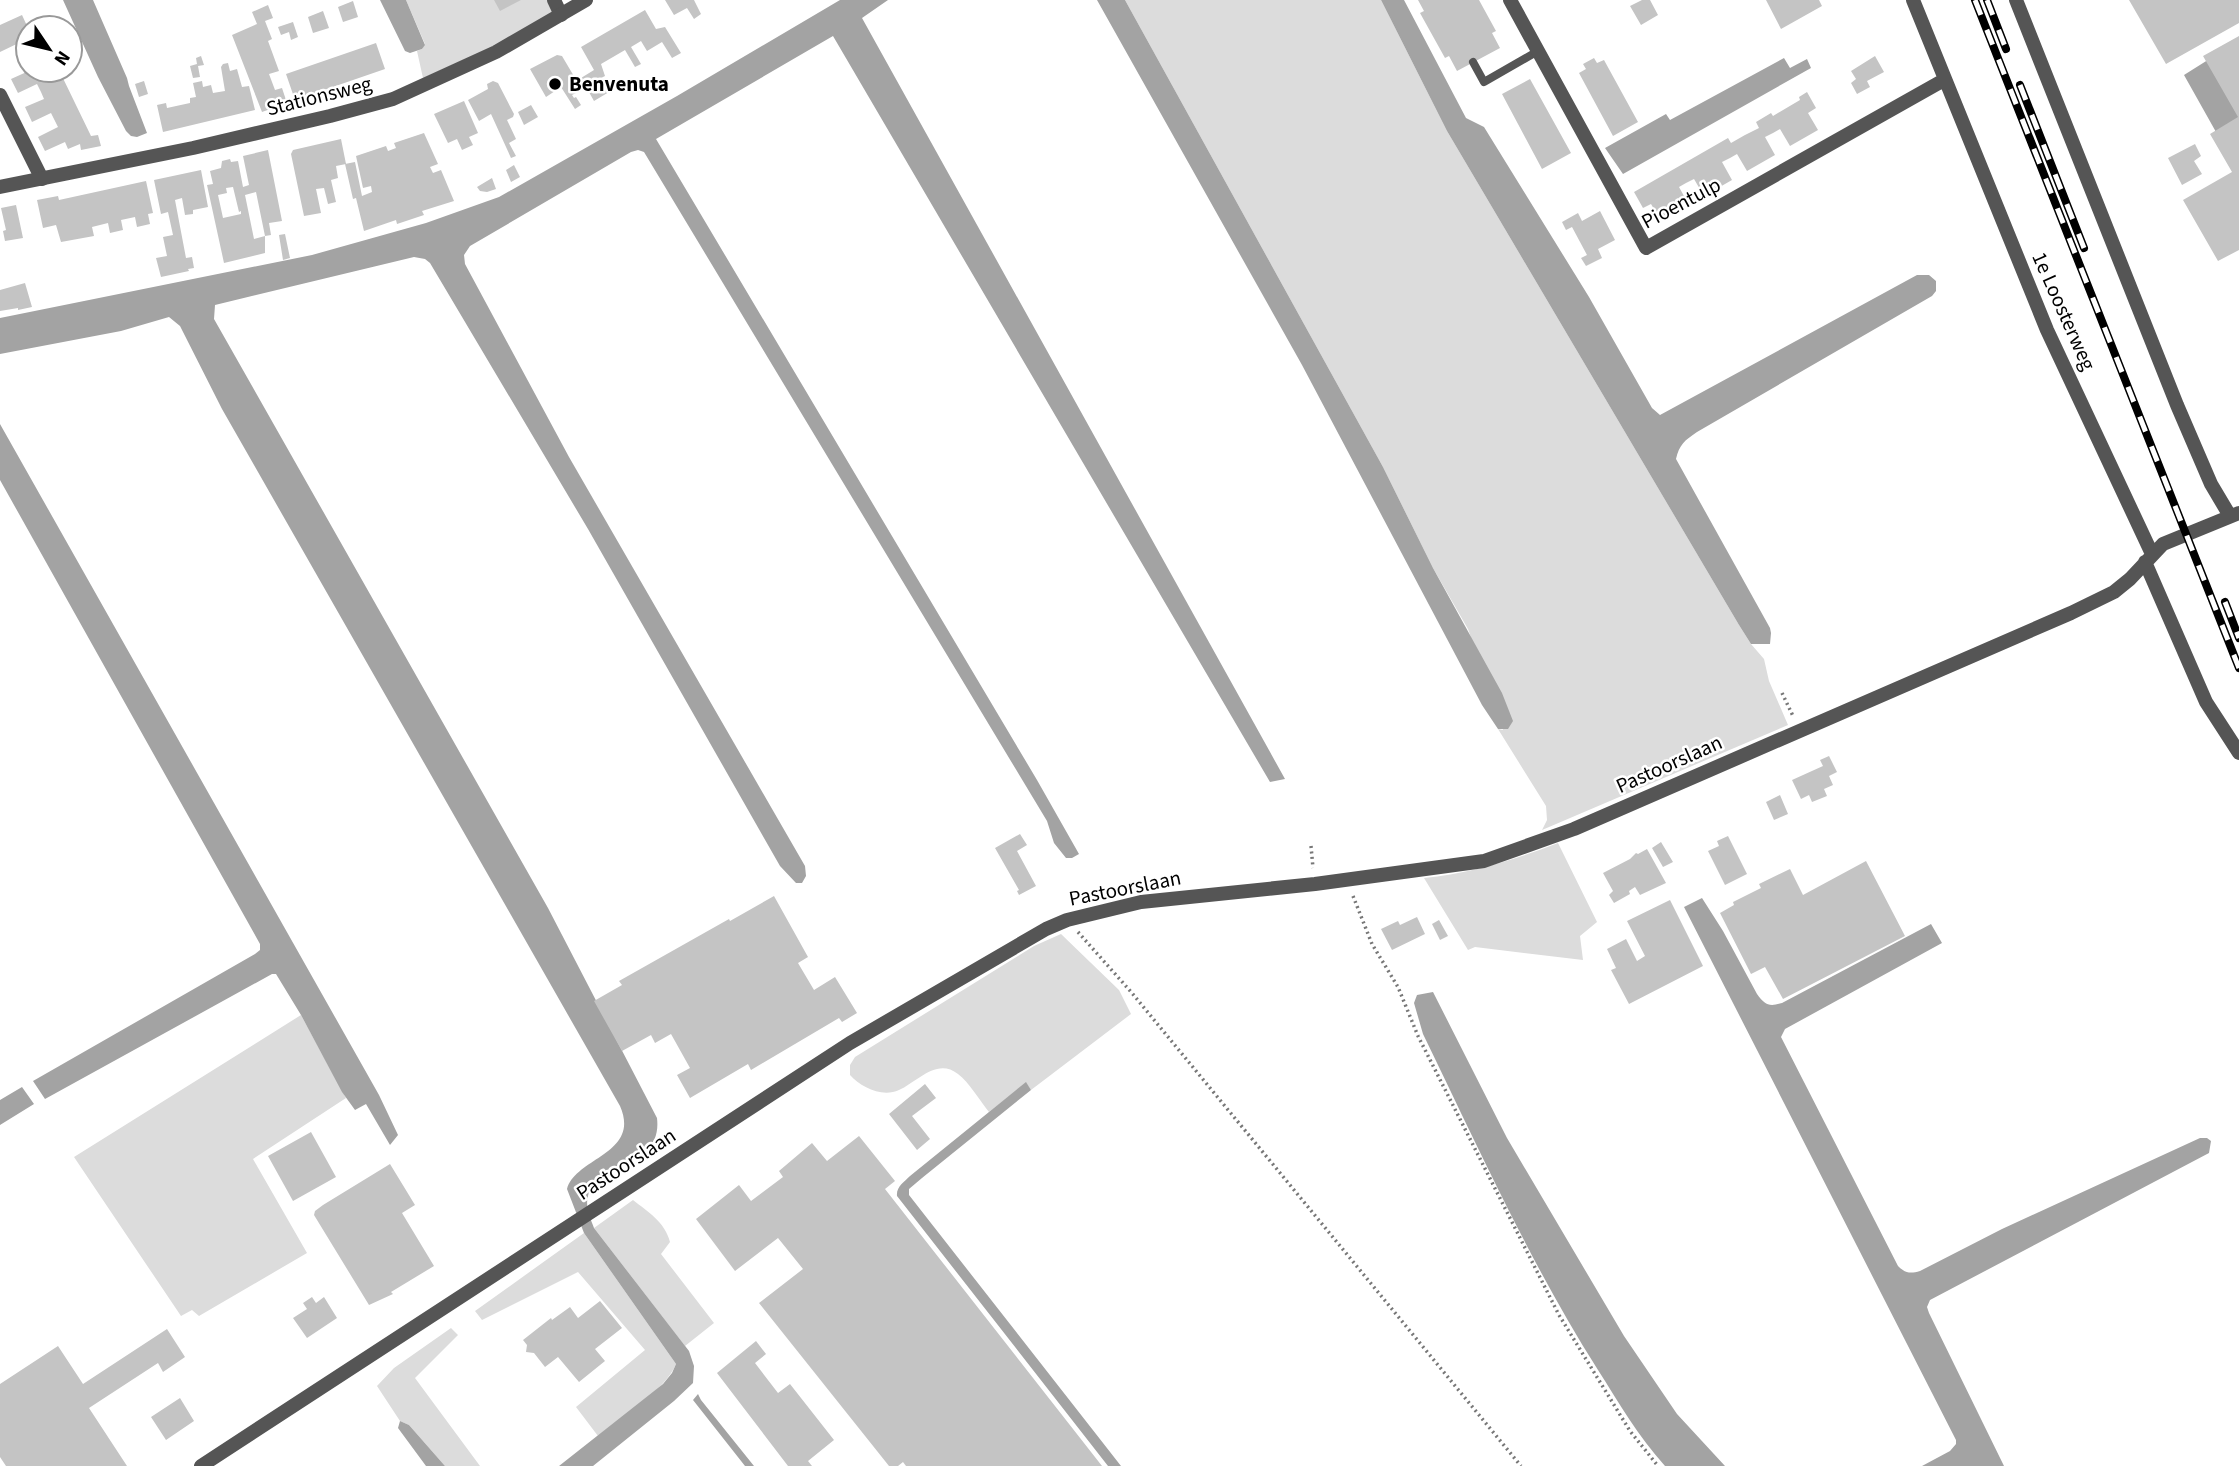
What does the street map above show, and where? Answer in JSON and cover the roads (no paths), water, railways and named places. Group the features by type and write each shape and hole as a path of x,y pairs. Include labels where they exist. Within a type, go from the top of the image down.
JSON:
{"street":[{"path":"554,0 561,15"},
{"name":"Stationsweg","path":"0,187 205,145 393,99 496,52 586,0"},
{"name":"Pioentulp","path":"1510,0 1646,248 1944,80"},
{"name":"1e Loosterweg","path":"1913,0 2047,330 2149,558"},
{"path":"2016,0 2177,405 2211,484 2234,515 2163,544 2149,558 2206,702 2239,753"},
{"path":"0,95 42,179"},
{"name":"Pastoorslaan","path":"201,1466 850,1043 1046,929 1067,920 1141,902 1315,884 1484,861 1574,829 2071,613 2114,592 2149,558"}],"lane":[{"path":"1473,62 1484,82 1538,51"}],"railway":[{"path":"1975,0 2239,668"},
{"path":"1987,0 2006,49"},
{"path":"2020,85 2084,248"},
{"path":"2225,602 2239,638"}],"place":[{"name":"Benvenuta","path":"555,84"}]}
